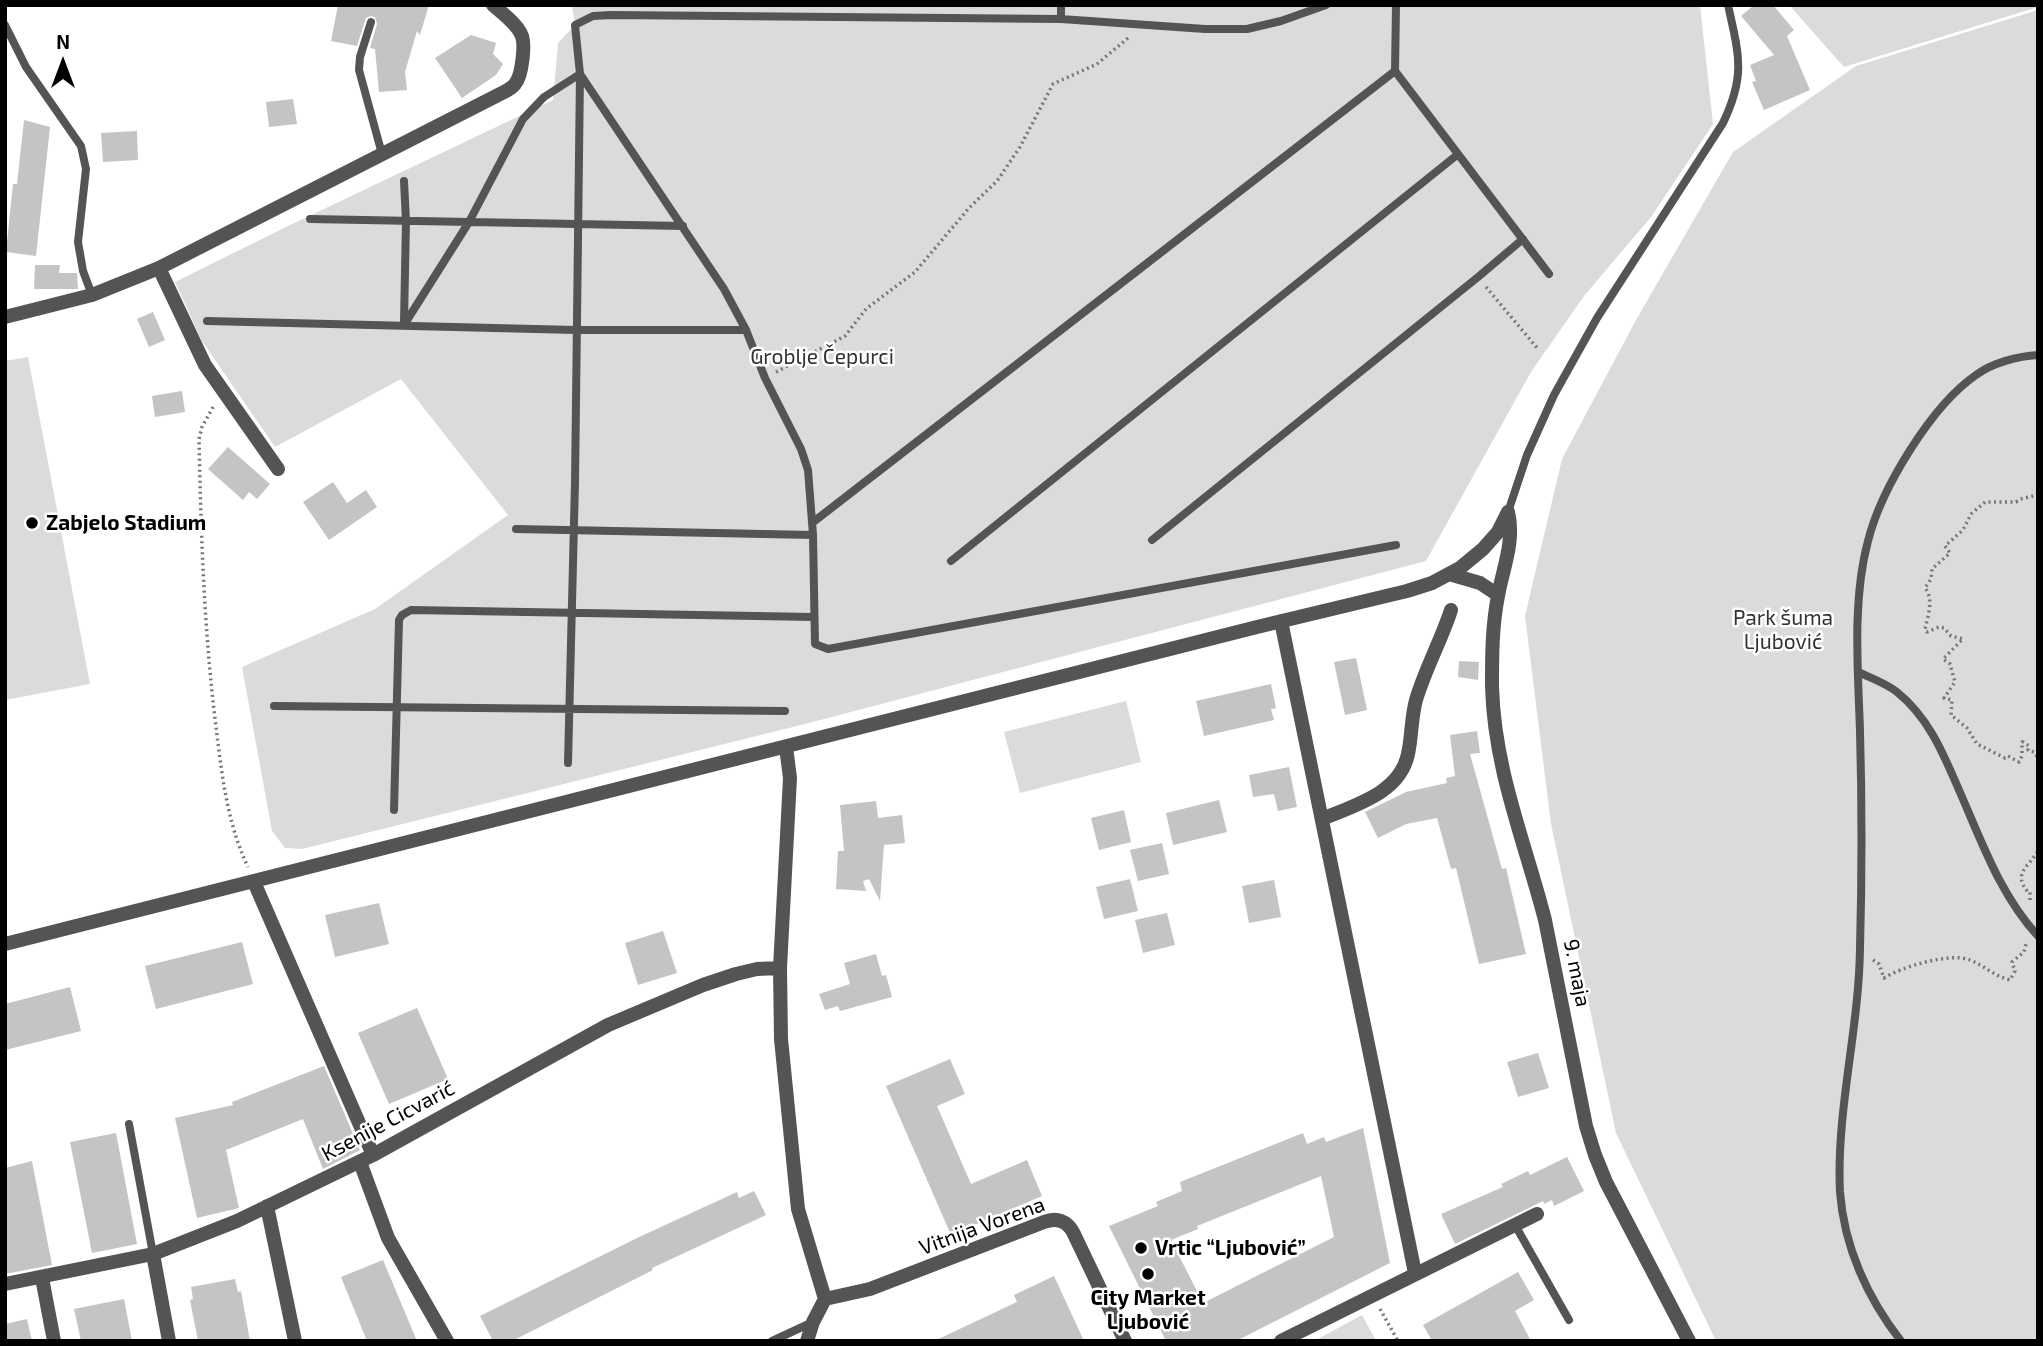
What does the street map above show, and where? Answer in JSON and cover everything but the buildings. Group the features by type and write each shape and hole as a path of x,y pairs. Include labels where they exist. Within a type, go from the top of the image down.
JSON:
{"street":[{"path":"5,317 92,295 159,268 506,91 516,83 521,73 521,33 493,5"},
{"path":"159,268 205,365 278,469"},
{"path":"5,944 1407,591 1449,574 1483,549 1498,532 1508,512"},
{"name":"9. maja","path":"1508,512 1511,536 1498,595 1492,654 1492,689 1499,758 1545,920 1586,1126 1606,1182 1689,1341"},
{"path":"1449,574 1480,583 1498,595"},
{"path":"1322,819 1368,800 1396,780 1408,756 1415,704 1424,674 1440,643 1451,610"},
{"path":"1282,621 1415,1273"},
{"path":"786,747 790,778 780,968 781,1039 798,1209 825,1299 807,1341"},
{"path":"254,882 366,1158 388,1238 447,1341"},
{"name":"Ksenije Cicvarić","path":"5,1284 153,1254 237,1221 366,1158 608,1025 736,974 757,969 780,968"},
{"path":"267,1206 295,1341"},
{"path":"1281,1341 1537,1214"},
{"name":"Vitnija Vorena","path":"825,1299 870,1289 1050,1220 1057,1220 1068,1225 1073,1232 1125,1341"},
{"path":"153,1254 169,1341"},
{"path":"42,1278 54,1341"}],"lane":[{"path":"1061,5 1061,19"},
{"path":"568,763 580,74 575,25 593,16 1061,19 1247,29 1281,21 1326,5"},
{"path":"1396,5 1395,71 1549,274"},
{"path":"1508,512 1527,455 1554,395 1597,318 1723,123 1732,104 1740,67 1728,5"},
{"path":"371,22 360,57 359,71 382,155"},
{"path":"5,25 26,67 81,146 86,170 78,242 83,271 92,295"},
{"path":"812,523 1395,71"},
{"path":"404,325 469,222 523,119 544,97 580,74"},
{"path":"580,74 724,289 801,449 808,470 813,535 815,644 828,649 1396,545"},
{"path":"951,561 1457,155"},
{"path":"404,181 404,325"},
{"path":"310,219 683,226"},
{"path":"1152,540 1523,239"},
{"path":"207,321 576,330 746,330"},
{"path":"1901,1341 1883,1318 1860,1273 1846,1231 1840,1192 1841,1145 1860,953 1862,812 1858,672 1862,570 1875,517 1899,469 1929,423 1957,391 1978,373 2005,362 2038,355"},
{"path":"516,529 813,535"},
{"path":"394,810 399,620 406,612 813,617"},
{"path":"1858,672 1895,690 1921,716 1932,732 1988,856 2012,901 2036,934"},
{"path":"274,706 785,710"},
{"path":"129,1124 153,1254"},
{"path":"1515,1225 1569,1320"},
{"path":"772,1341 813,1322"}],"path":[{"path":"765,378 845,336 866,309 915,272 969,208 997,181 1020,147 1054,84 1097,64 1142,25"},
{"path":"1478,277 1538,349"},
{"path":"226,396 215,404 207,416 199,439 205,615 209,674 225,793 238,845 254,882"},
{"path":"2038,493 2022,497 2016,502 1985,502 1971,514 1963,530 1945,546 1950,553 1932,569 1931,579 1924,588 1928,593 1927,632 1939,626 1951,636 1963,639 1943,659 1950,664 1955,682 1944,698 1952,700 1951,715 1967,728 1975,742 1997,755 2005,758 2008,756 2018,762 2022,756 2023,742 2038,758"},
{"path":"2032,908 2029,903 2030,892 2022,885 2021,876 2027,863 2038,851"},
{"path":"1860,953 1879,964 1884,978 1905,968 1949,957 1967,958 1996,977 2010,980 2015,971 2012,961 2024,952 2027,937 2036,934"},
{"path":"1372,1294 1398,1341"}],"green space":[{"name":"Groblje Čepurci","path":"572,5 1700,5 1713,124 1651,217 1584,296 1531,372 1426,561 805,724 302,849 285,848 272,831 242,667 375,609 508,515 401,379 275,447 202,341 175,282 553,100 558,43 575,25"},
{"path":"1789,5 2038,5 2038,7 1844,67"},
{"name":"Park šuma Ljubović","path":"2038,10 2038,1341 1716,1341 1616,1133 1551,824 1525,616 1562,459 1636,320 1733,152 1856,66"},
{"name":"Zabjelo Stadium","path":"28,357 90,684 5,700 5,361"},
{"path":"1126,701 1141,762 1020,793 1004,732"},
{"path":"1362,1315 1376,1341 1314,1341"}],"place":[{"name":"Zabjelo Stadium","path":"32,523"},
{"name":"Vrtic “Ljubović”","path":"1141,1248"},
{"name":"City Market Ljubović","path":"1148,1274"}]}
